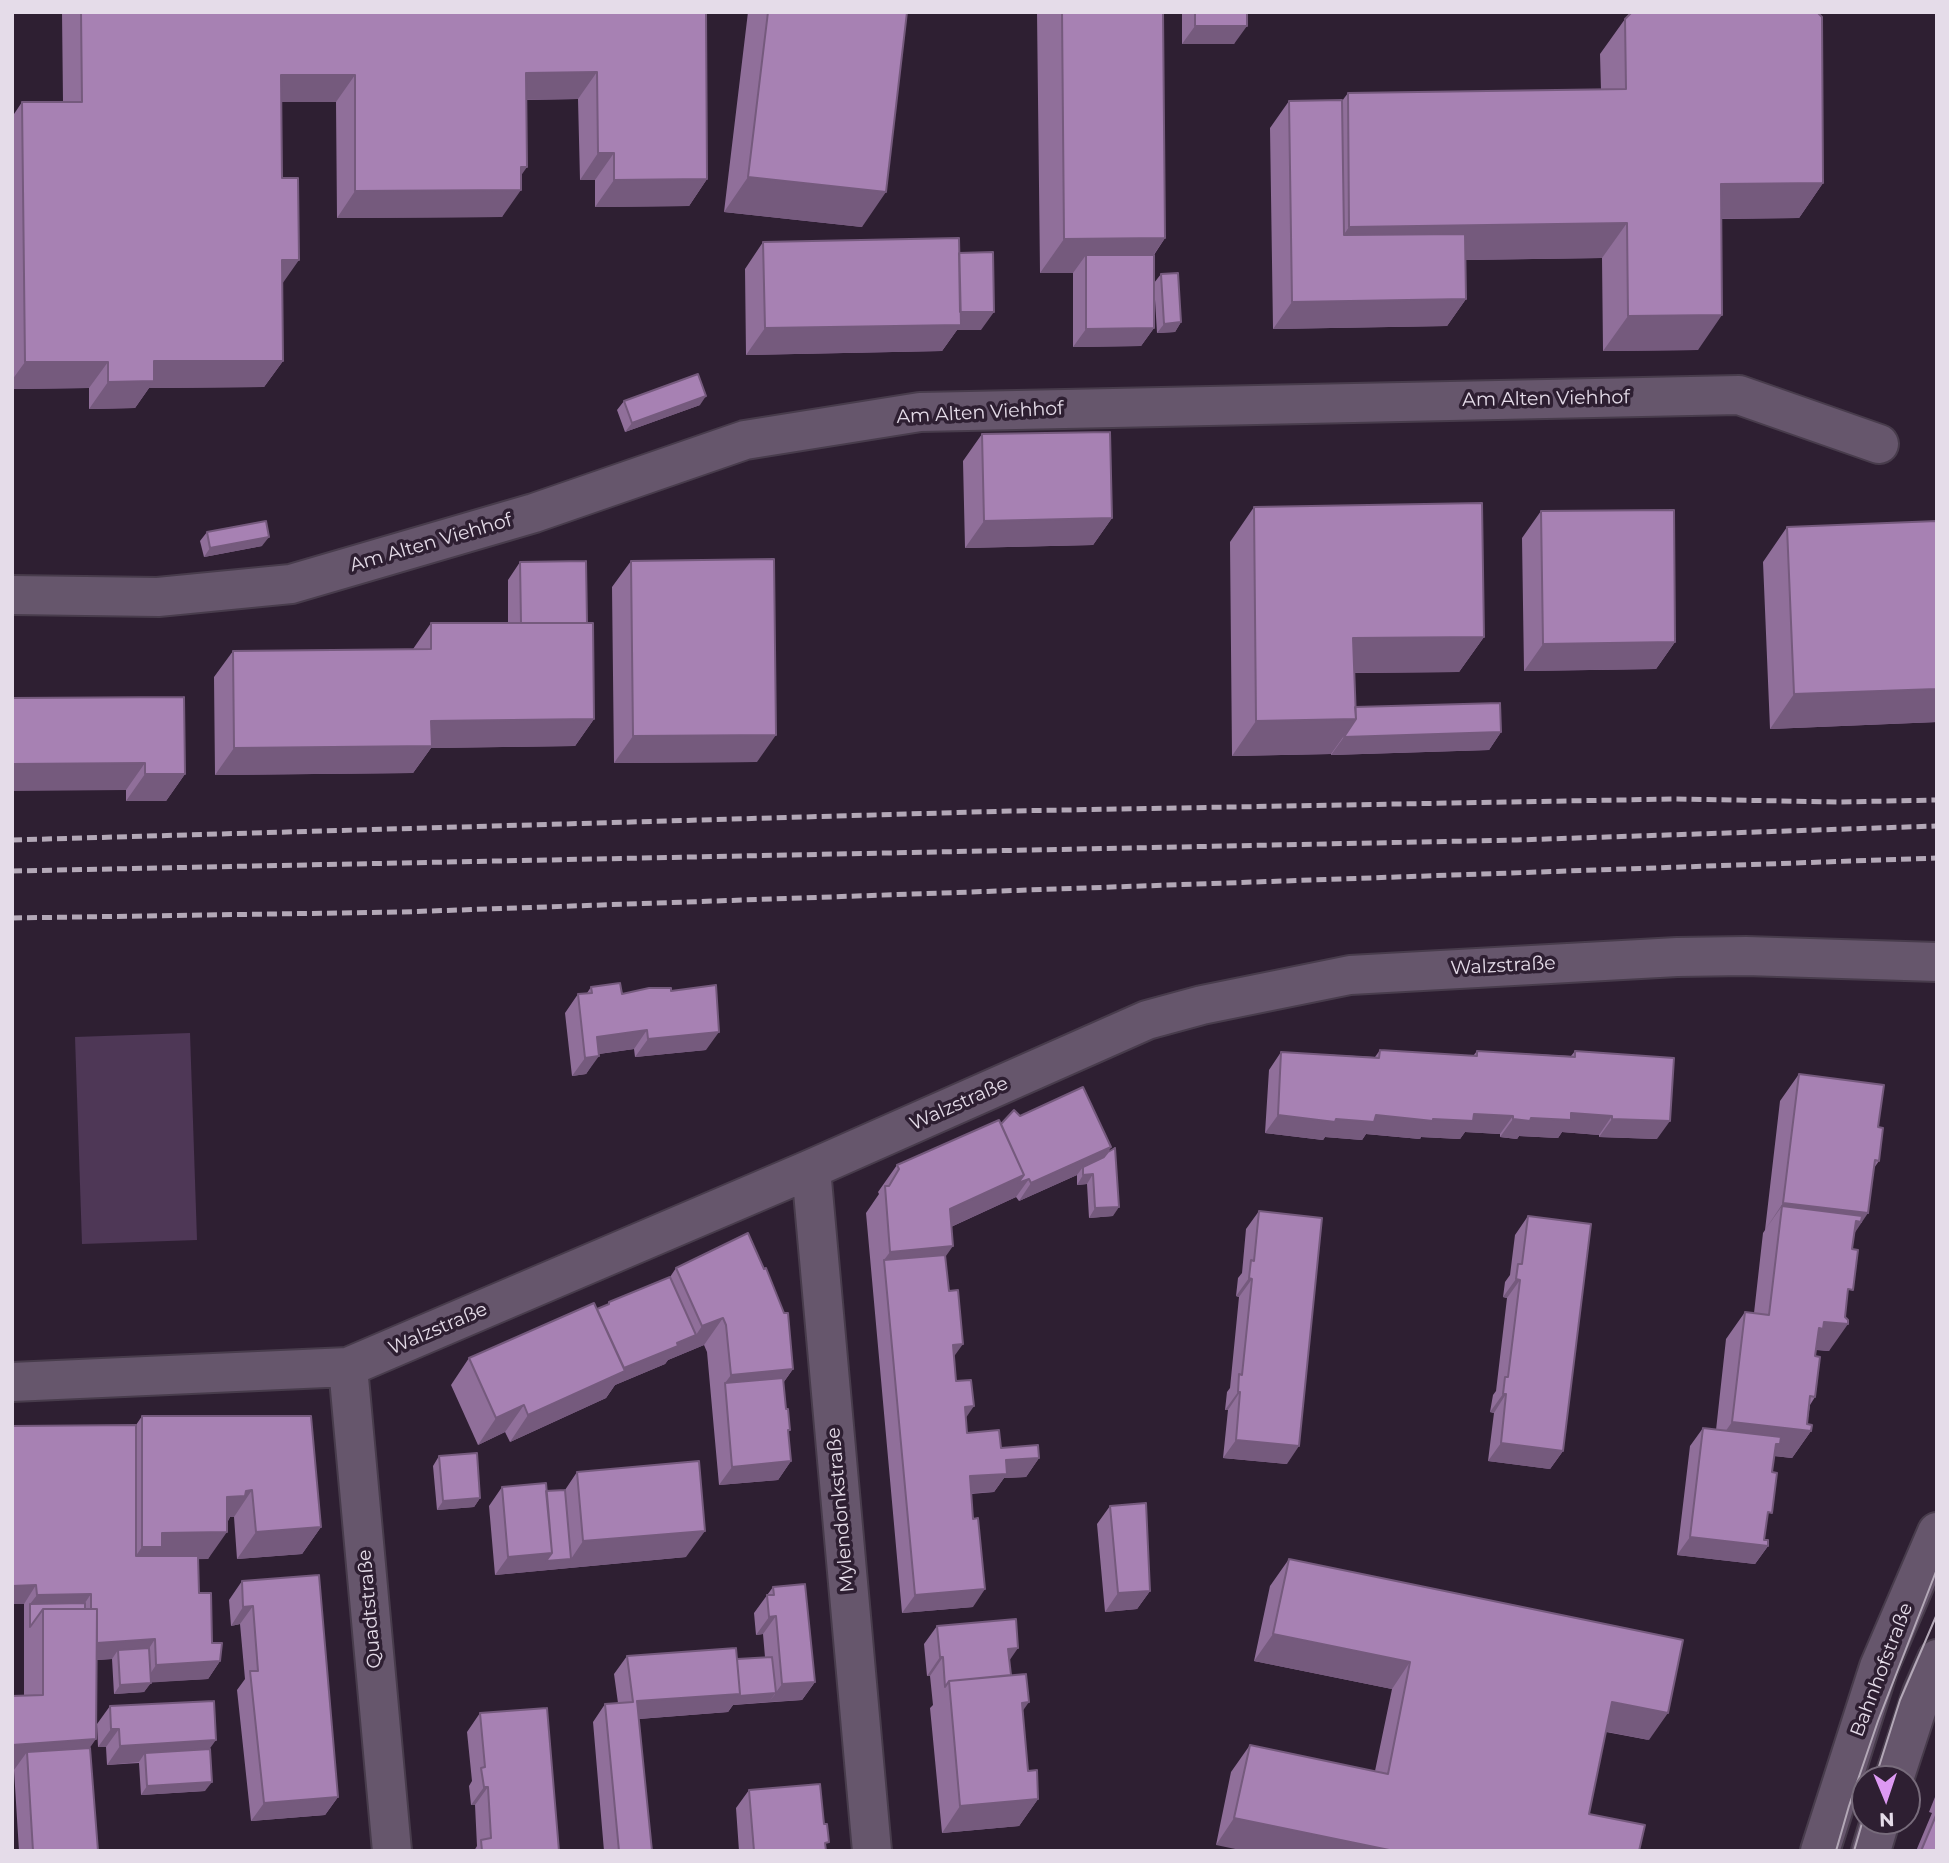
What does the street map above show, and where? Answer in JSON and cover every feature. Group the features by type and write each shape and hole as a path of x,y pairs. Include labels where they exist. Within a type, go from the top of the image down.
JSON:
{"street":[{"name":"Am Alten Viehhof","path":"12,595 158,597 292,584 534,513 745,440 920,412 1739,395 1879,444"},
{"name":"Walzstraße","path":"12,1382 348,1367 811,1169 1147,1020 1202,1005 1350,975 1677,957 1746,956 1937,962"},
{"name":"Mylendonkstraße","path":"811,1169 872,1851"},
{"name":"Quadtstraße","path":"348,1367 392,1851"},
{"name":"Bahnhofstraße","path":"1820,1851 1879,1667 1937,1532"},
{"path":"1899,1765 1922,1693 1937,1659"}],"shaded area":[{"path":"190,1033 197,1240 82,1244 75,1037"}],"building":[{"path":"81,12 706,12 707,179 614,180 614,153 598,153 597,72 526,73 527,167 521,167 521,190 355,191 355,75 281,75 282,178 298,178 299,260 282,260 283,361 154,361 154,381 108,382 108,362 25,362 22,102 82,102"},
{"path":"768,12 907,12 886,192 748,177"},
{"path":"1062,12 1163,12 1165,238 1064,239"},
{"path":"1195,12 1247,12 1247,26 1195,26"},
{"path":"1632,12 1817,12 1822,17 1823,183 1721,184 1722,315 1628,316 1627,223 1349,227 1348,93 1626,89 1625,19"},
{"path":"1342,100 1344,235 1465,234 1466,299 1292,302 1289,101"},
{"path":"959,238 961,325 765,328 763,242"},
{"path":"993,252 994,312 960,312 959,253"},
{"path":"1086,255 1154,255 1154,328 1086,329"},
{"path":"1178,273 1181,322 1164,324 1161,274"},
{"path":"698,374 706,396 632,423 624,401"},
{"path":"1110,432 1112,518 984,521 982,434"},
{"path":"1482,503 1484,637 1353,638 1356,719 1256,721 1254,507"},
{"path":"1674,510 1675,642 1543,644 1541,511"},
{"path":"266,521 269,537 210,548 207,532"},
{"path":"1937,521 1937,689 1794,694 1787,527"},
{"path":"774,559 776,735 633,736 631,561"},
{"path":"586,561 587,623 521,623 520,562"},
{"path":"431,623 593,623 594,719 431,721 432,746 234,748 233,651 431,649"},
{"path":"184,697 185,774 145,774 145,763 12,764 12,698"},
{"path":"1500,703 1501,732 1344,737 1356,719 1355,707"},
{"path":"620,983 622,994 649,988 671,988 671,991 716,985 719,1032 648,1039 647,1030 597,1037 599,1056 585,1058 578,994 592,993 591,987"},
{"path":"1380,1050 1477,1056 1477,1051 1575,1057 1575,1051 1674,1058 1670,1121 1612,1119 1612,1116 1571,1113 1571,1120 1531,1118 1530,1121 1513,1119 1513,1116 1474,1114 1473,1121 1433,1121 1376,1115 1374,1122 1336,1119 1335,1122 1278,1115 1281,1052 1379,1058"},
{"path":"1799,1074 1884,1085 1878,1127 1883,1128 1879,1161 1875,1160 1868,1213 1783,1203"},
{"path":"1083,1087 1111,1147 1031,1183 1029,1179 1018,1183 1024,1175 1001,1124 1014,1110 1020,1116"},
{"path":"999,1120 1024,1175 950,1209 953,1246 890,1252 885,1186 889,1186 899,1169 897,1165"},
{"path":"1115,1148 1119,1207 1095,1208 1093,1174 1083,1175 1083,1167 1104,1157"},
{"path":"1782,1206 1862,1216 1861,1222 1856,1221 1852,1249 1858,1250 1853,1290 1848,1289 1845,1317 1848,1324 1824,1322 1823,1329 1819,1328 1815,1356 1820,1357 1815,1397 1810,1396 1807,1424 1812,1425 1811,1431 1732,1422 1745,1312 1769,1315"},
{"path":"1259,1211 1322,1218 1299,1446 1236,1440 1239,1374 1242,1375 1252,1279 1249,1278 1251,1260 1254,1261"},
{"path":"1528,1216 1591,1224 1563,1451 1501,1443 1506,1394 1503,1394 1505,1377 1508,1377 1520,1280 1516,1279 1518,1264 1522,1264"},
{"path":"748,1233 784,1313 788,1313 793,1369 731,1375 723,1318 702,1326 676,1268"},
{"path":"945,1255 949,1291 958,1290 963,1344 953,1345 956,1381 971,1380 974,1406 965,1407 967,1433 999,1430 1001,1448 1038,1445 1039,1458 1006,1460 1007,1474 970,1476 973,1519 978,1518 985,1589 915,1595 884,1260"},
{"path":"670,1277 696,1335 677,1343 678,1346 624,1368 597,1309"},
{"path":"594,1303 625,1371 528,1415 524,1405 496,1418 469,1358"},
{"path":"783,1378 791,1461 732,1467 725,1383"},
{"path":"142,1416 311,1416 321,1527 256,1532 252,1490 246,1491 245,1496 227,1497 227,1532 162,1533 162,1547 142,1547"},
{"path":"136,1425 136,1556 198,1556 199,1593 211,1593 212,1643 222,1643 220,1661 156,1665 155,1639 97,1643 97,1609 91,1609 91,1594 37,1595 36,1585 12,1586 12,1426"},
{"path":"1703,1428 1781,1437 1780,1444 1776,1444 1772,1472 1777,1473 1772,1513 1768,1512 1764,1540 1768,1540 1768,1546 1690,1537"},
{"path":"477,1453 480,1498 443,1501 439,1456"},
{"path":"699,1461 705,1531 583,1541 577,1472"},
{"path":"546,1483 552,1553 508,1557 502,1487"},
{"path":"565,1490 571,1559 546,1561 552,1553 546,1491"},
{"path":"1146,1503 1150,1591 1118,1593 1110,1506"},
{"path":"1289,1559 1683,1640 1668,1713 1612,1702 1589,1814 1645,1825 1639,1851 1394,1851 1234,1818 1250,1745 1388,1774 1410,1662 1273,1634"},
{"path":"319,1575 338,1797 264,1803 250,1671 258,1671 253,1606 243,1607 242,1581"},
{"path":"805,1584 815,1682 782,1684 776,1616 769,1617 767,1595 774,1595 773,1587"},
{"path":"85,1603 85,1609 43,1609 30,1627 30,1604"},
{"path":"43,1609 97,1609 96,1739 12,1745 12,1696 43,1695"},
{"path":"1016,1619 1018,1648 1008,1649 1011,1675 949,1681 945,1687 937,1626"},
{"path":"149,1648 151,1683 120,1685 118,1650"},
{"path":"736,1648 740,1694 637,1701 652,1851 619,1851 605,1704 633,1702 627,1656"},
{"path":"772,1657 776,1693 739,1696 737,1659"},
{"path":"1026,1674 1029,1702 1022,1703 1028,1771 1037,1770 1038,1799 960,1806 949,1681"},
{"path":"214,1701 216,1740 120,1746 119,1729 111,1729 110,1706"},
{"path":"547,1708 559,1851 482,1851 481,1840 491,1838 488,1787 484,1787 481,1768 485,1767 480,1713"},
{"path":"90,1748 98,1851 33,1851 27,1752"},
{"path":"210,1749 212,1782 147,1786 145,1753"},
{"path":"820,1784 824,1824 827,1824 829,1842 825,1843 826,1851 754,1851 749,1790"},
{"path":"1937,1813 1937,1851 1921,1851"}],"tram line":[{"path":"1836,1851 1878,1721 1937,1569"},
{"path":"1879,1765 1900,1700 1937,1614"},
{"path":"1854,1851 1859,1835"}],"railway":[{"path":"12,840 1010,811 1675,799 1839,802 1937,800"},
{"path":"12,871 1517,840 1937,826"},
{"path":"12,918 402,912 1937,858"}]}
